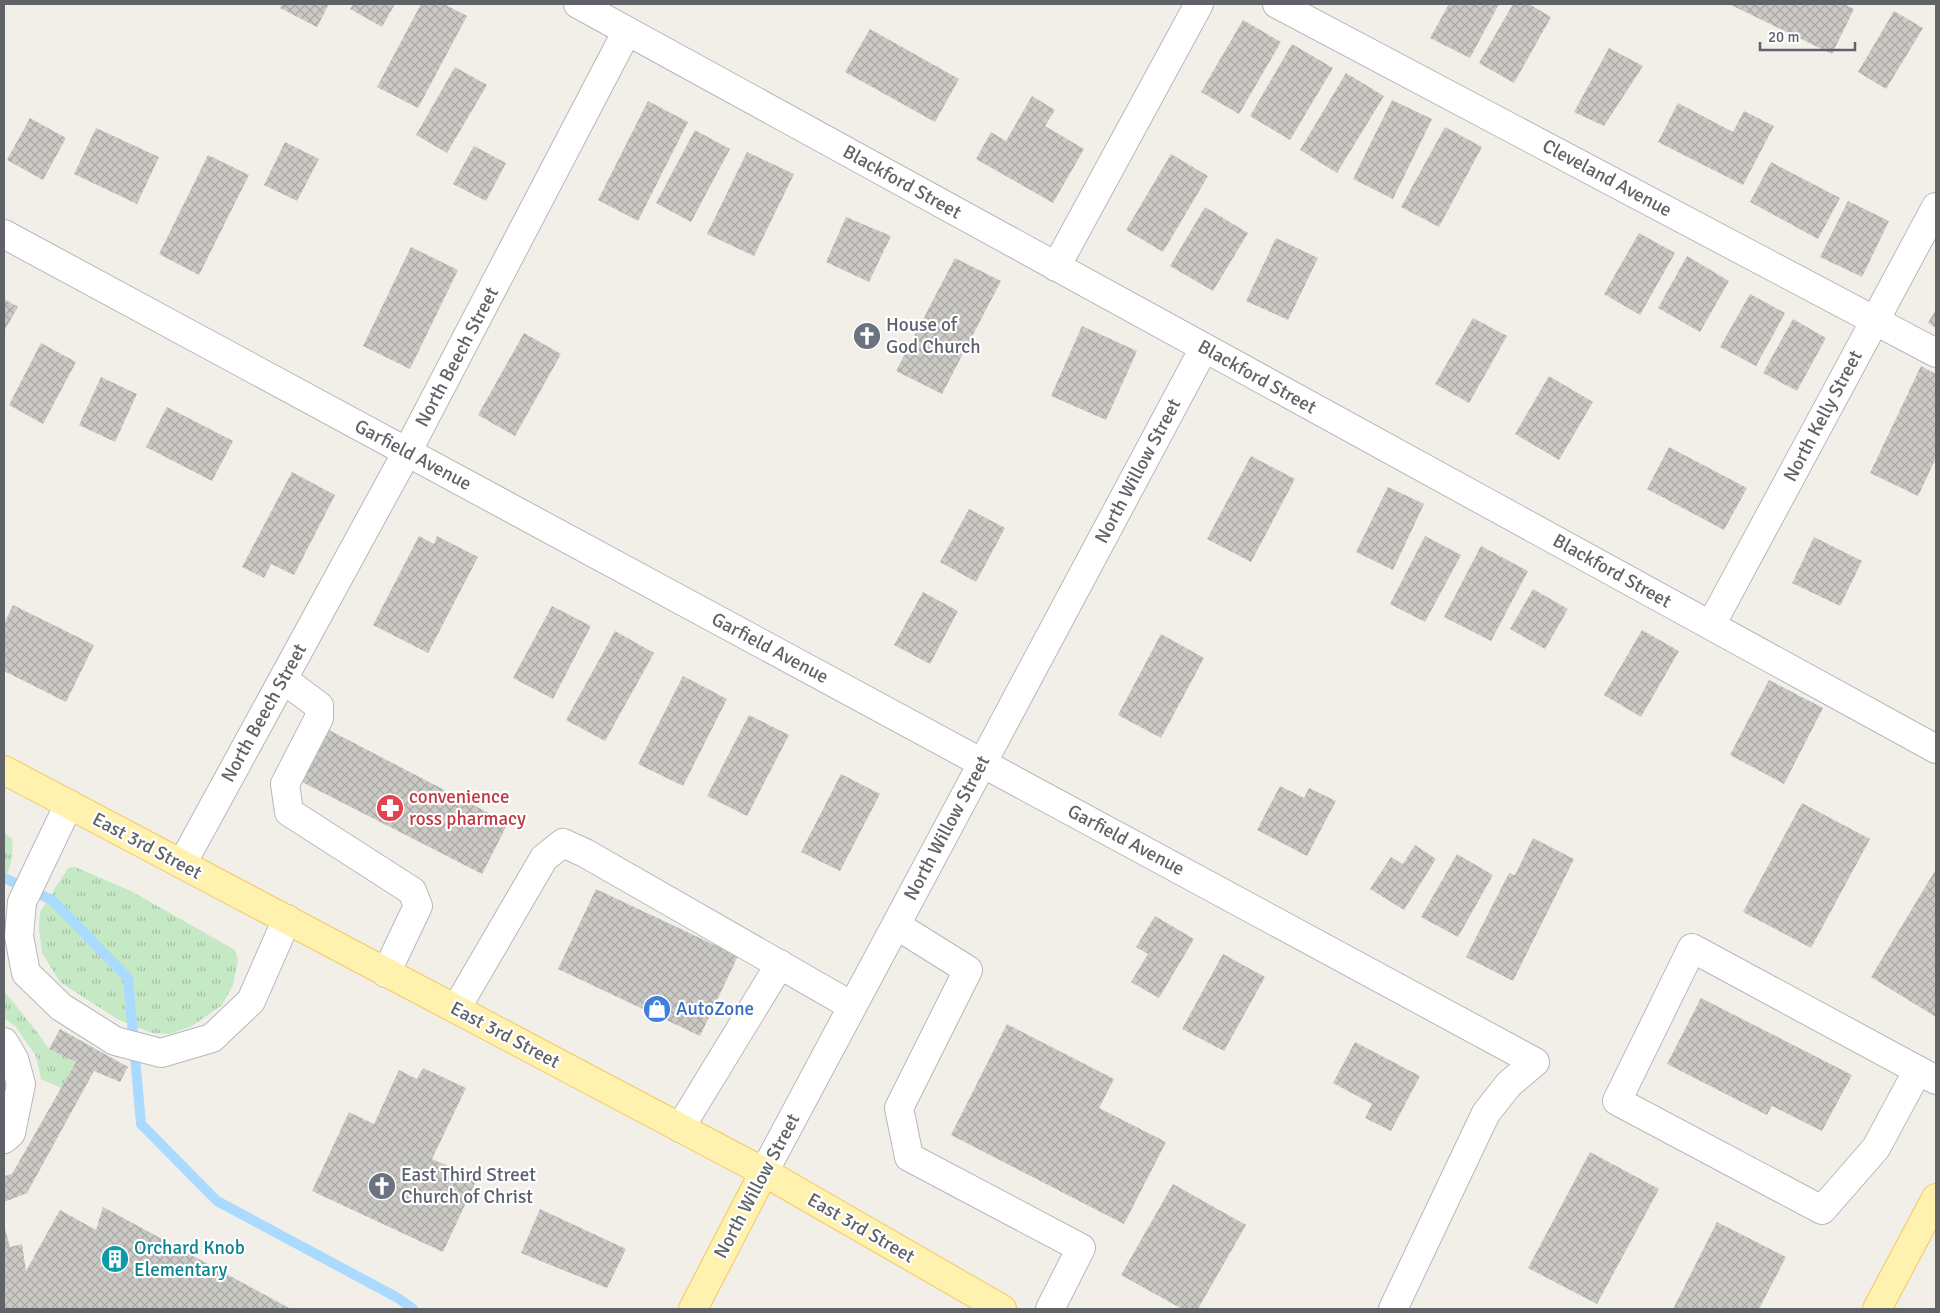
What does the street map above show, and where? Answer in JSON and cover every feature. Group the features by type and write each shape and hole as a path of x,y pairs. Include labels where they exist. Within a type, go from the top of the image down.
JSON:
{"main road":[{"name":"East 3rd Street","path":"4,770 764,1172 1002,1309"},
{"name":"North Willow Street","path":"693,1309 764,1172"},
{"path":"1877,1309 1936,1198"}],"street":[{"name":"Blackford Street","path":"578,4 1936,749"},
{"path":"1056,266 1198,4"},
{"name":"Cleveland Avenue","path":"1277,4 1936,352"},
{"name":"North Beech Street","path":"182,864 407,452 627,31"},
{"name":"North Kelly Street","path":"1711,626 1936,207"},
{"name":"Garfield Avenue","path":"4,234 1536,1062 1508,1084 1486,1113 1399,1307"},
{"name":"North Willow Street","path":"764,1172 1204,348"},
{"path":"283,679 319,706 318,718 285,784 289,812 412,891 418,906 386,972"},
{"path":"68,804 22,902 19,936 26,973 61,1007 115,1041 161,1053 212,1038 251,1001 286,919"},
{"path":"456,1009 544,858 562,843 586,853 852,1006"},
{"path":"896,925 968,970 899,1108 909,1157 1081,1248 1050,1309"},
{"path":"1692,948 1927,1075 1876,1148 1822,1210 1617,1101 1692,948"},
{"path":"680,1128 780,964"},
{"path":"4,1042 14,1059 21,1084 11,1133 4,1139"}],"green space":[{"path":"4,832 12,839 13,850 4,881"},
{"path":"75,867 131,891 235,950 238,960 233,985 222,1005 192,1026 170,1034 152,1033 119,1020 60,982 42,953 39,926 40,912 68,868"},
{"path":"4,991 49,1049 76,1062 61,1088 41,1079 36,1056 16,1027 4,1018"}],"building":[{"path":"282,4 329,4 317,27 280,8"},
{"path":"353,4 395,4 382,27 350,9"},
{"path":"421,4 444,4 467,16 418,108 377,87"},
{"path":"1449,4 1499,4 1470,58 1430,38"},
{"path":"1513,4 1529,4 1551,17 1514,83 1479,63"},
{"path":"1729,4 1844,4 1854,9 1832,54"},
{"path":"1894,11 1923,28 1886,89 1858,72"},
{"path":"1243,20 1281,42 1239,114 1201,92"},
{"path":"870,29 959,79 935,122 845,72"},
{"path":"1292,44 1333,68 1290,140 1250,116"},
{"path":"1609,48 1643,66 1604,126 1574,112"},
{"path":"455,67 487,85 447,153 416,135"},
{"path":"1346,73 1384,96 1337,173 1300,150"},
{"path":"1032,96 1055,110 1045,126 1084,149 1053,203 976,159 991,132 1006,141"},
{"path":"1392,100 1432,119 1393,199 1353,179"},
{"path":"648,101 688,122 638,221 598,200"},
{"path":"1678,103 1733,132 1744,111 1774,126 1743,185 1658,142"},
{"path":"30,118 66,138 43,180 7,160"},
{"path":"1445,127 1482,147 1439,227 1401,207"},
{"path":"96,128 159,157 137,204 74,174"},
{"path":"695,130 730,149 691,222 656,203"},
{"path":"285,142 319,159 297,201 264,185"},
{"path":"474,146 506,163 486,201 453,184"},
{"path":"747,152 794,174 754,256 707,234"},
{"path":"1171,154 1208,176 1163,252 1126,230"},
{"path":"208,155 249,175 199,275 159,254"},
{"path":"1771,162 1840,198 1818,239 1750,202"},
{"path":"1848,201 1889,221 1862,277 1820,257"},
{"path":"1205,207 1248,233 1213,291 1170,266"},
{"path":"846,217 891,236 869,282 826,262"},
{"path":"1639,233 1675,253 1640,315 1604,294"},
{"path":"1276,238 1318,258 1288,320 1246,301"},
{"path":"411,247 458,270 410,369 363,346"},
{"path":"1687,256 1729,281 1700,332 1658,308"},
{"path":"955,258 1001,281 942,394 896,371"},
{"path":"1750,294 1785,313 1756,366 1720,347"},
{"path":"4,299 18,307 4,331"},
{"path":"1936,309 1936,328 1928,323"},
{"path":"1473,318 1507,336 1469,403 1435,384"},
{"path":"1793,319 1826,338 1797,391 1763,373"},
{"path":"1082,326 1137,351 1106,420 1051,396"},
{"path":"524,333 561,354 515,436 478,415"},
{"path":"41,343 76,362 43,424 9,405"},
{"path":"1921,366 1936,374 1936,458 1918,496 1870,473"},
{"path":"1549,376 1593,402 1559,460 1515,434"},
{"path":"101,377 137,394 115,442 79,425"},
{"path":"167,407 233,441 212,481 146,447"},
{"path":"1669,447 1747,488 1724,530 1647,489"},
{"path":"1251,456 1295,479 1251,562 1207,539"},
{"path":"292,472 335,495 294,575 271,564 264,578 242,567"},
{"path":"1388,487 1424,504 1393,570 1356,552"},
{"path":"969,509 1005,528 976,582 940,562"},
{"path":"419,536 434,544 437,536 478,557 428,653 373,625"},
{"path":"1425,536 1461,555 1425,622 1390,604"},
{"path":"1814,537 1862,561 1840,606 1792,583"},
{"path":"1481,546 1528,571 1491,641 1444,617"},
{"path":"1533,589 1568,609 1545,649 1510,629"},
{"path":"923,592 958,611 930,664 894,645"},
{"path":"13,605 94,645 66,702 4,671 4,624"},
{"path":"552,606 591,626 553,699 513,678"},
{"path":"1642,630 1679,651 1641,717 1604,695"},
{"path":"615,631 654,653 605,741 566,720"},
{"path":"1161,634 1204,658 1161,738 1118,715"},
{"path":"683,676 727,699 683,786 638,764"},
{"path":"1769,680 1823,708 1784,784 1730,755"},
{"path":"749,715 789,735 747,816 707,796"},
{"path":"329,730 508,823 482,874 302,782"},
{"path":"841,774 880,794 840,871 801,852"},
{"path":"1280,786 1304,798 1309,788 1336,801 1307,856 1257,830"},
{"path":"1802,803 1870,839 1811,948 1743,912"},
{"path":"1533,838 1574,859 1513,981 1466,957 1509,873 1515,875"},
{"path":"1415,845 1436,859 1404,910 1370,889 1391,857 1403,864"},
{"path":"1457,854 1493,875 1458,937 1421,917"},
{"path":"1936,869 1936,1017 1871,977"},
{"path":"596,889 738,956 700,1036 558,969"},
{"path":"1155,916 1194,939 1159,998 1131,982 1148,954 1136,947"},
{"path":"1223,954 1265,977 1224,1051 1182,1029"},
{"path":"1701,998 1852,1075 1822,1131 1772,1106 1767,1115 1667,1064"},
{"path":"1007,1024 1114,1079 1099,1108 1166,1142 1124,1224 951,1135"},
{"path":"60,1029 128,1067 120,1082 94,1071 27,1193 4,1202 4,1176 12,1174 76,1062 49,1049"},
{"path":"1355,1042 1420,1076 1391,1131 1365,1118 1372,1104 1333,1083"},
{"path":"423,1068 466,1088 432,1159 477,1179 443,1252 312,1191 349,1112 374,1124 399,1070 417,1079"},
{"path":"1590,1152 1659,1189 1597,1304 1528,1268"},
{"path":"1173,1184 1246,1225 1198,1309 1182,1309 1121,1275"},
{"name":"Orchard Knob Elementary","path":"103,1207 291,1309 4,1309 4,1225 10,1247 22,1244 26,1271 60,1210 96,1230"},
{"path":"540,1209 626,1249 607,1288 521,1253"},
{"path":"1717,1222 1786,1257 1759,1309 1673,1309"}],"waterway":[{"path":"4,878 52,900 128,978 141,1124 217,1201 398,1298 413,1309"}],"place":[{"name":"House of God Church","path":"867,336"},
{"name":"convenience ross pharmacy","path":"390,808"},
{"name":"AutoZone","path":"657,1009"},
{"name":"East Third Street Church of Christ","path":"382,1186"},
{"name":"Orchard Knob Elementary","path":"115,1259"}]}
